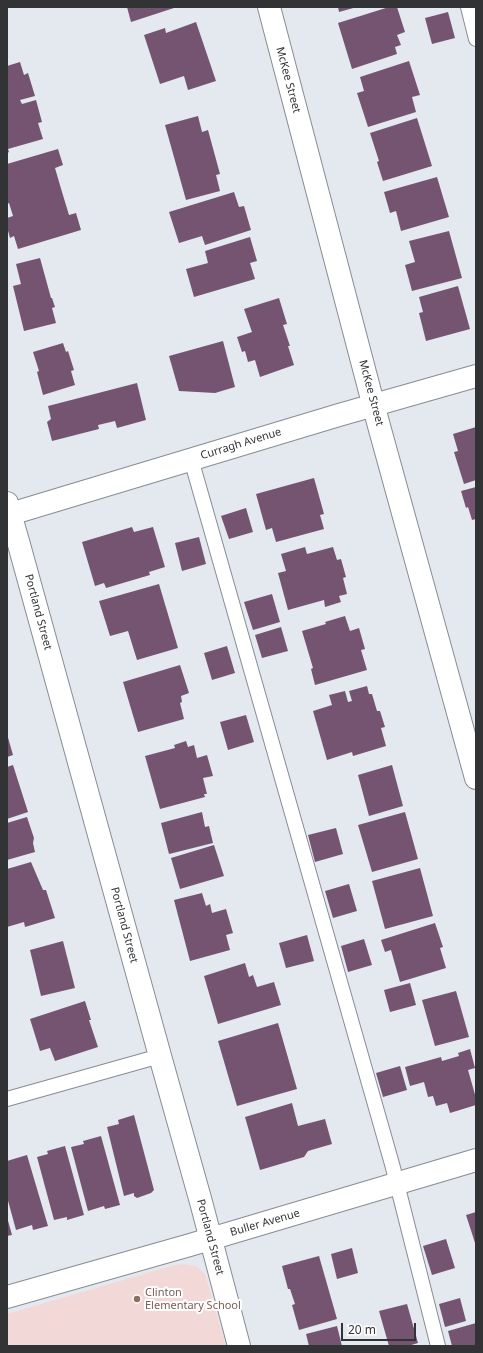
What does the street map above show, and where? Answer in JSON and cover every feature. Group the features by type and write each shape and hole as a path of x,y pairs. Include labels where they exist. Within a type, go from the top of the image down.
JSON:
{"street":[{"name":"McKee Street","path":"269,7 374,406 476,778"},
{"name":"Curragh Avenue","path":"8,510 191,459 476,376"},
{"name":"Portland Street","path":"8,510 211,1239 239,1346"},
{"name":"Buller Avenue","path":"7,1297 211,1239 476,1160"}],"lane":[{"path":"468,7 476,39"},
{"path":"191,459 397,1184 438,1346"},
{"path":"7,1099 160,1056"}],"shaded area":[{"name":"Clinton Elementary School","path":"184,1264 196,1266 204,1273 226,1346 7,1346 7,1314 175,1265"}],"building":[{"path":"127,7 177,7 131,22"},
{"path":"338,7 357,7 339,12"},
{"path":"389,7 397,7 405,32 397,35 401,45 395,47 397,54 352,69 338,23"},
{"path":"448,12 455,38 432,44 425,18"},
{"path":"196,22 216,81 188,90 184,76 160,84 144,35 165,28 166,33"},
{"path":"409,61 420,95 412,97 416,112 368,127 357,93 364,91 360,77"},
{"path":"20,62 24,75 28,73 35,96 20,100 22,104 36,100 42,122 38,123 43,139 8,149 9,152 7,153 7,66"},
{"path":"198,116 202,132 208,130 220,174 216,175 220,191 186,200 165,125"},
{"path":"417,118 432,166 383,181 377,162 379,161 370,133"},
{"path":"58,149 63,165 55,168 69,215 76,213 81,230 18,249 14,236 10,238 7,227 7,218 13,216 9,203 7,204 7,164"},
{"path":"437,177 449,217 401,231 396,211 390,213 384,192"},
{"path":"234,192 239,207 244,206 251,230 205,245 202,236 179,243 169,212"},
{"path":"449,231 462,278 412,291 405,265 415,262 409,241"},
{"path":"250,237 257,261 250,263 255,279 194,297 186,269 208,263 205,251"},
{"path":"40,258 55,307 52,308 56,323 24,331 13,286 21,284 16,264"},
{"path":"458,286 470,329 426,341 419,313 423,312 419,297"},
{"path":"279,298 287,324 283,325 294,365 260,377 255,360 248,362 245,351 242,352 237,337 252,332 244,309"},
{"path":"223,341 235,387 215,393 179,391 169,356"},
{"path":"63,343 66,352 68,351 74,370 71,371 75,385 43,395 37,372 39,371 33,352"},
{"path":"137,383 146,420 117,428 115,421 98,425 99,429 52,441 47,422 51,419 48,406"},
{"path":"476,427 476,480 464,484 454,452 458,451 453,434"},
{"path":"314,478 324,514 320,515 324,529 276,542 272,528 266,530 256,494"},
{"path":"476,487 476,519 472,520 468,507 466,508 461,491"},
{"path":"246,508 253,532 229,539 221,516"},
{"path":"132,527 134,532 153,527 165,567 149,572 150,575 106,588 104,583 95,586 82,542"},
{"path":"199,537 206,564 182,571 175,543"},
{"path":"305,547 307,554 333,547 337,560 341,559 346,577 343,578 347,594 339,596 341,602 325,607 324,600 288,610 278,573 286,571 281,554"},
{"path":"159,584 178,648 137,660 128,631 110,636 99,601"},
{"path":"272,594 280,622 253,630 244,602"},
{"path":"345,616 350,631 359,628 365,649 361,650 367,670 315,685 311,669 313,668 302,631 326,624 325,622"},
{"path":"281,627 288,651 262,658 255,635"},
{"path":"227,646 235,673 212,680 204,653"},
{"path":"180,665 189,693 181,696 182,702 180,703 184,719 138,732 123,682"},
{"path":"367,686 369,694 372,694 377,711 380,711 385,727 381,728 386,746 353,756 352,752 327,760 313,711 332,705 329,695 345,691 348,702 352,701 349,691"},
{"path":"246,715 254,742 228,750 220,722"},
{"path":"7,734 13,755 7,757"},
{"path":"186,741 188,747 194,745 197,758 207,755 213,776 203,778 207,794 204,794 205,797 160,809 145,756 175,748 174,745"},
{"path":"13,765 28,812 7,819 7,767"},
{"path":"392,765 403,806 369,816 358,775"},
{"path":"202,812 205,827 209,826 213,843 169,854 161,823"},
{"path":"405,812 418,859 372,872 358,825"},
{"path":"27,817 34,838 33,843 35,852 7,860 7,823"},
{"path":"336,828 343,854 315,862 308,835"},
{"path":"214,845 224,876 180,889 171,858"},
{"path":"31,862 43,890 46,890 55,918 25,927 24,922 7,927 7,869"},
{"path":"420,868 433,916 385,929 372,881"},
{"path":"349,884 357,911 333,918 325,891"},
{"path":"202,893 206,906 210,904 212,913 226,909 233,933 226,935 230,950 190,961 174,900"},
{"path":"435,923 443,947 440,948 446,968 400,982 391,950 385,952 381,940"},
{"path":"307,935 314,961 286,968 279,943"},
{"path":"364,939 372,965 348,972 341,946"},
{"path":"63,941 75,988 41,996 30,950"},
{"path":"245,963 249,977 253,975 257,987 274,982 281,1005 218,1024 204,976"},
{"path":"410,983 416,1005 390,1012 384,990"},
{"path":"456,991 469,1037 435,1046 422,1000"},
{"path":"85,1001 91,1020 89,1020 98,1047 55,1061 50,1048 40,1051 30,1019"},
{"path":"278,1023 297,1089 237,1106 218,1041"},
{"path":"470,1049 475,1068 468,1070 476,1098 476,1105 450,1113 447,1103 436,1106 433,1096 428,1097 424,1082 410,1086 405,1067 441,1057 442,1061 459,1056 458,1053"},
{"path":"400,1066 407,1090 383,1097 376,1073"},
{"path":"292,1103 298,1126 325,1119 332,1144 308,1151 304,1157 260,1170 245,1117"},
{"path":"134,1115 154,1190 151,1193 137,1198 134,1196 134,1193 124,1196 107,1127 119,1124 118,1120"},
{"path":"101,1136 120,1205 105,1209 104,1206 88,1211 71,1147 84,1144 83,1141"},
{"path":"65,1146 84,1215 67,1220 67,1217 54,1220 37,1157 48,1154 47,1151"},
{"path":"27,1155 48,1226 33,1230 32,1225 16,1230 7,1197 7,1161"},
{"path":"476,1212 476,1246 466,1215"},
{"path":"7,1217 12,1235 7,1236"},
{"path":"446,1239 455,1268 432,1275 423,1246"},
{"path":"352,1248 358,1273 337,1279 331,1254"},
{"path":"319,1256 337,1319 299,1330 292,1305 295,1304 290,1289 288,1289 282,1266"},
{"path":"460,1298 466,1321 445,1327 439,1304"},
{"path":"407,1304 418,1343 408,1346 389,1346 379,1311"},
{"path":"476,1323 476,1346 452,1346 448,1331"},
{"path":"337,1326 342,1346 309,1346 306,1334"}],"place":[{"name":"Clinton Elementary School","path":"137,1299"}]}
